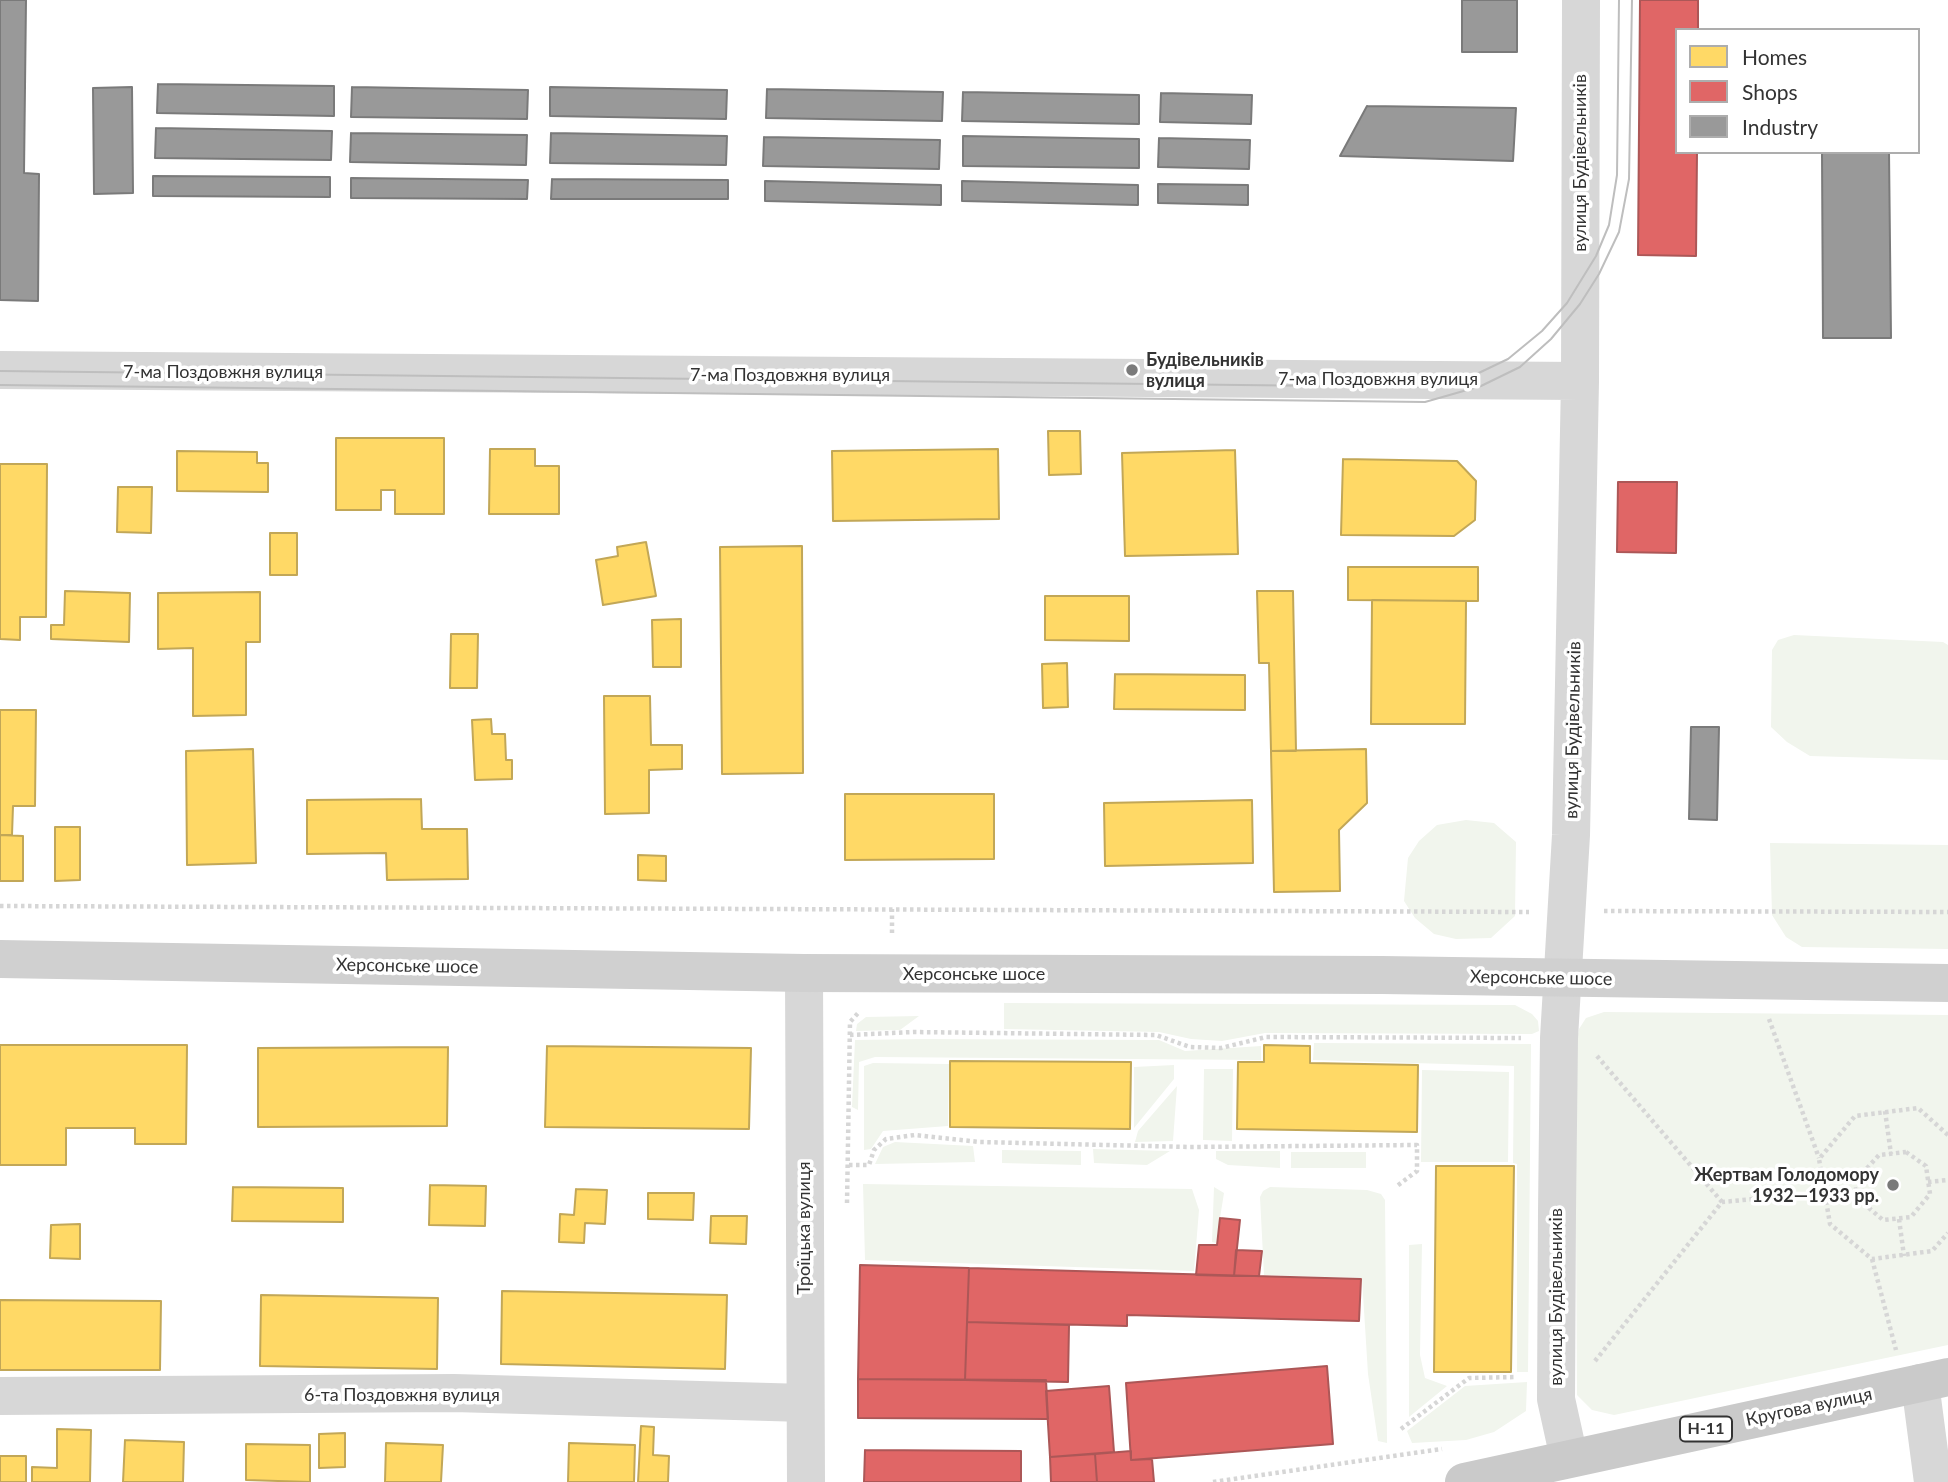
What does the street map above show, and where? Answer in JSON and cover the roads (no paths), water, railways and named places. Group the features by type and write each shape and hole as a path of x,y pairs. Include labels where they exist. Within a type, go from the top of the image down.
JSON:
{"main road":[{"name":"Херсонське шосе","path":"0,959 804,974 1948,983"},
{"name":"Кругова вулиця","path":"1457,1465 1569,1458 1934,1380"}],"street":[{"name":"вулиця Будівельників","path":"1569,1458 1556,1399 1559,1038 1568,911 1580,381 1581,0"},
{"name":"7-ма Поздовжня вулиця","path":"0,370 1580,381"},
{"name":"Троїцька вулиця","path":"804,974 806,1482"},
{"path":"1933,1482 1934,1380"},
{"name":"6-та Поздовжня вулиця","path":"0,1396 454,1393 805,1403"}],"tram line":[{"path":"0,371 1418,387 1464,380 1508,359 1542,331 1567,303 1596,256 1609,225 1617,175 1619,0"},
{"path":"0,385 1425,402 1481,386 1520,367 1551,339 1580,304 1599,274 1619,232 1629,179 1632,0"}],"place":[{"name":"Будівельників вулиця","path":"1132,370"},
{"name":"Жертвам Голодомору 1932—1933 рр.","path":"1893,1185"}]}
